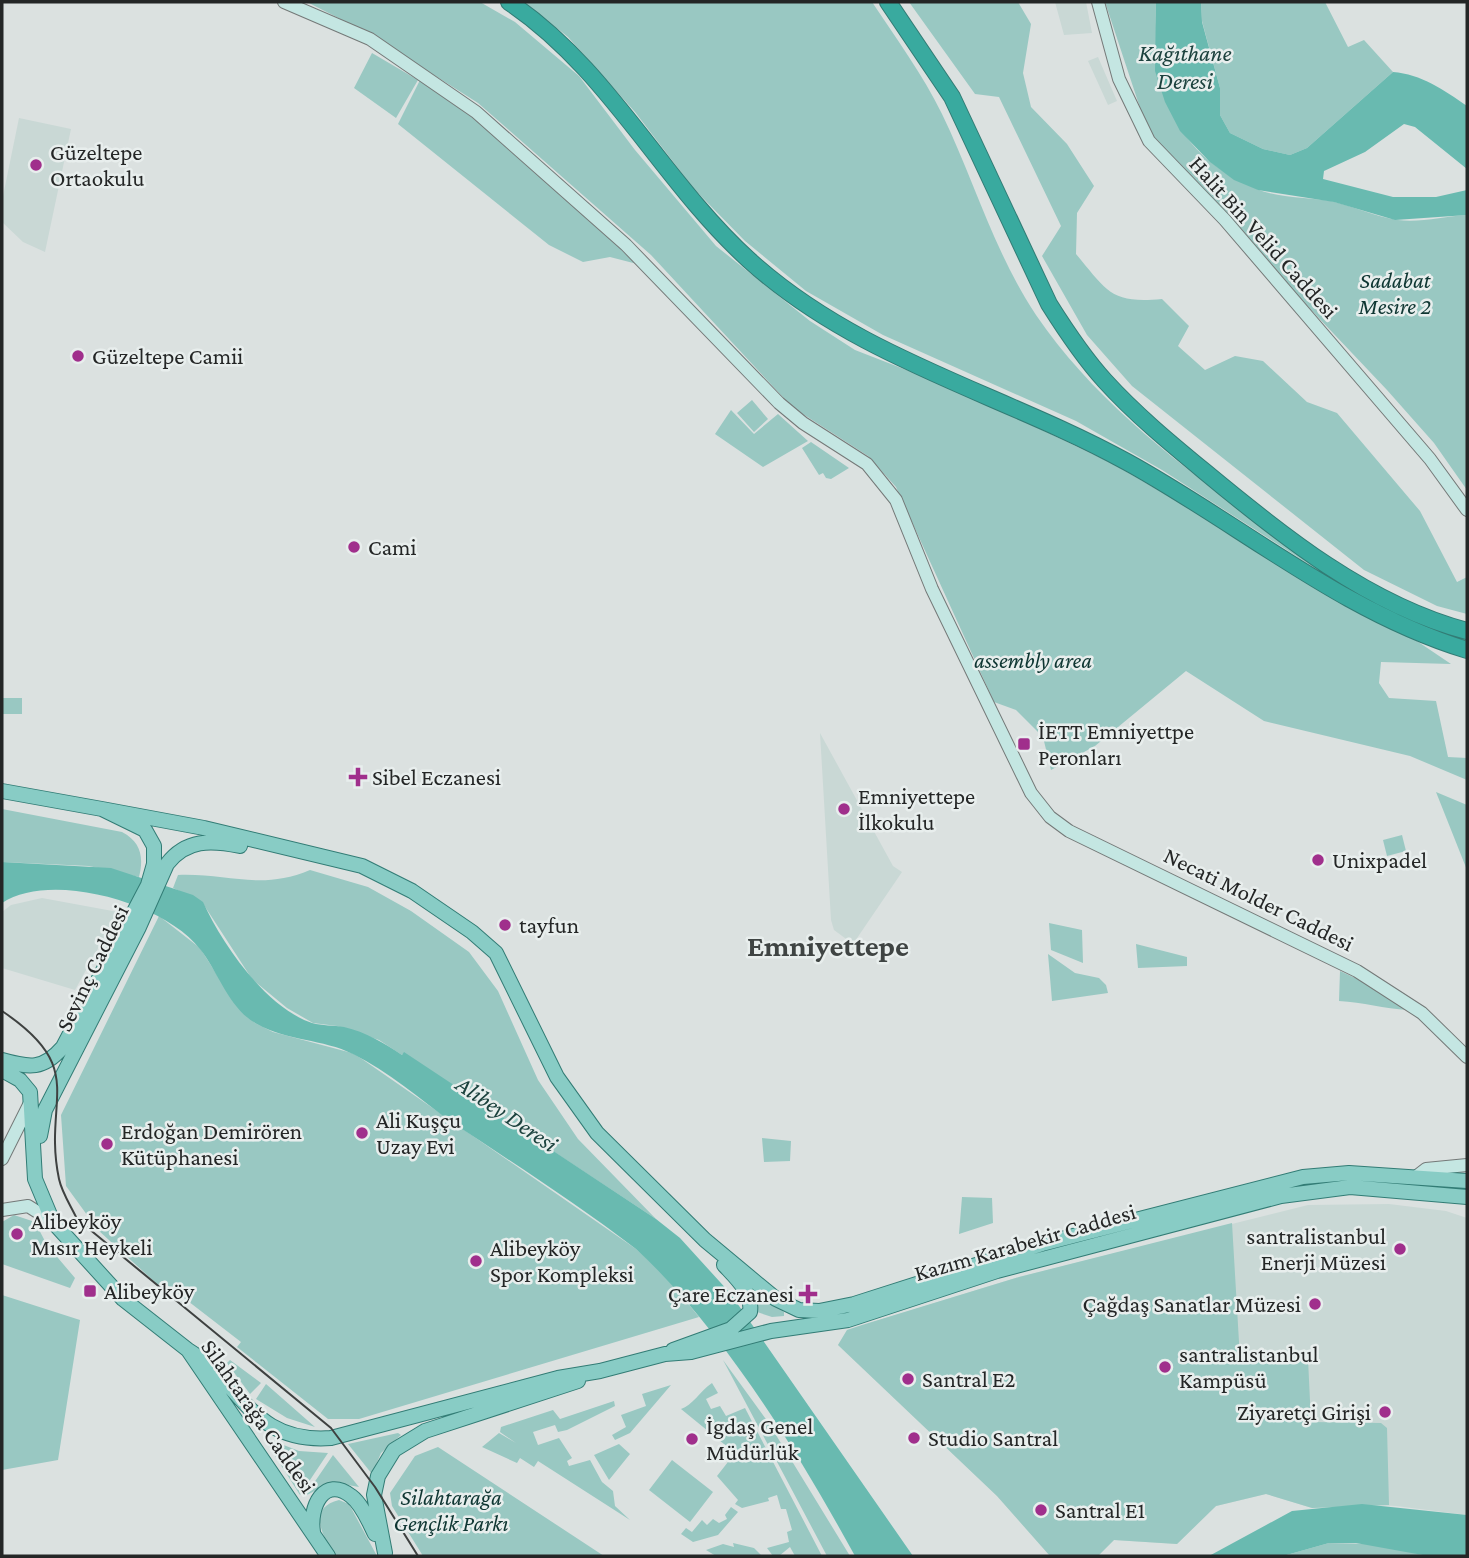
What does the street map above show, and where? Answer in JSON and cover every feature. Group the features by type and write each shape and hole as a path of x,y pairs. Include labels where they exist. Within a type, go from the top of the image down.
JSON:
{"highway":[{"path":"509,2 541,24 578,58 690,197 749,260 832,323 895,357 1102,449 1368,608 1440,642 1467,650"},
{"path":"887,2 952,97 1049,304 1069,336 1106,382 1168,441 1287,536 1375,592 1410,610 1467,631"}],"main road":[{"name":"Necati Molder Caddesi","path":"284,2 370,39 476,111 626,245 779,403 803,423 867,464 896,500 915,552 974,681 1029,787 1050,817 1069,831 1357,971 1422,1013 1467,1057"},
{"name":"Halit Bin Velid Caddesi","path":"1098,2 1119,79 1149,141 1225,220 1430,459 1467,510"},
{"path":"2,791 151,816 263,844 339,859 383,875 412,891 490,946 508,973 557,1077 583,1116 619,1157 705,1240 744,1289 750,1301 750,1312 732,1329 665,1354"},
{"path":"102,809 137,825 151,838 157,875"},
{"path":"135,925 157,875 174,856 193,844 263,844"},
{"name":"Sevinç Caddesi","path":"2,1060 31,1066 52,1060 63,1047 135,925"},
{"name":"Sevinç Caddesi","path":"39,1193 42,1185 40,1137 45,1110 135,925"},
{"path":"2,1070 20,1080 32,1099 34,1168 39,1193 52,1222"},
{"path":"2,1159 32,1099"},
{"path":"1418,1183 1435,1167 1467,1164"},
{"name":"Kazım Karabekir Caddesi","path":"705,1240 776,1300 799,1310 819,1311 854,1304 1042,1244 1249,1189 1330,1174 1418,1183 1467,1197"},
{"name":"Kazım Karabekir Caddesi","path":"600,1371 665,1354 691,1352 761,1333 848,1320 998,1271 1281,1196 1350,1187 1467,1181"},
{"path":"2,1210 28,1206 52,1222"},
{"name":"Silahtarağa Caddesi","path":"52,1222 123,1299 188,1350 328,1556"},
{"path":"188,1350 211,1366 244,1406 264,1422 291,1434 323,1439 558,1377 600,1371"},
{"path":"386,1555 375,1511 375,1487 384,1462 404,1441 600,1371"},
{"path":"314,1536 311,1511 314,1503 327,1493 343,1491 356,1500 386,1555"}],"shaded area":[{"path":"1055,2 1086,2 1092,33 1064,35"},
{"path":"1098,57 1117,101 1108,105 1088,61"},
{"name":"Güzeltepe Ortaokulu","path":"19,118 71,129 45,252 23,242 2,222 2,201"},
{"name":"Emniyettepe İlkokulu","path":"820,733 893,866 902,872 853,944 834,930 831,920"},
{"path":"42,898 118,912 75,990 2,968 2,912 11,905"},
{"name":"santralistanbul Kampüsü","path":"1389,1204 1446,1211 1467,1218 1467,1515 1362,1504 1312,1508 1266,1494 1216,1506 1177,1544 1114,1540 1098,1556 1050,1556 997,1496 838,1345 847,1330 1019,1277 1308,1205"}],"green space":[{"name":"assembly area","path":"307,2 480,2 515,22 579,76 635,150 716,246 810,321 855,350 963,392 1113,464 1408,635 1451,664 1381,662 1379,683 1389,698 1436,701 1448,757 1467,758 1467,780 1410,756 1264,721 1186,671 1095,746 1051,770 1043,737 1016,710 994,702 896,487 868,456 792,407 651,255 478,103 368,33"},
{"path":"524,2 872,2 935,99 1009,267 1036,315 1065,354 1132,423 1169,454 1325,569 1321,572 1162,470 1076,421 883,335 806,291 745,241 694,189 635,112 568,37"},
{"path":"909,2 1018,2 1031,24 1023,73 1031,107 1067,144 1094,186 1077,213 1076,254 1103,286 1121,297 1162,299 1189,326 1178,346 1205,370 1235,356 1263,361 1307,402 1337,413 1420,511 1457,582 1467,577 1467,614 1437,606 1364,570 1132,386 1087,335 1042,256 1061,226 999,97 975,94"},
{"name":"Sadabat Mesire 2","path":"1105,2 1156,2 1159,63 1164,90 1173,114 1186,137 1204,156 1228,174 1265,192 1331,201 1398,220 1467,215 1467,490 1434,443 1387,390 1151,141"},
{"path":"1201,2 1325,2 1348,47 1364,40 1393,72 1307,148 1290,155 1263,149 1230,133 1220,115 1220,88 1202,21"},
{"path":"372,53 418,80 396,118 354,88"},
{"path":"420,80 475,115 641,265 610,257 583,262 549,245 398,124"},
{"path":"752,400 768,419 754,432 737,413"},
{"path":"731,410 754,434 778,414 808,441 763,467 715,434"},
{"path":"811,442 849,468 831,479 826,478 823,473 819,475 802,448"},
{"path":"2,698 22,698 22,714 2,714"},
{"path":"1436,792 1467,805 1467,870"},
{"path":"2,809 122,832 133,840 140,851 139,877 89,866 2,862"},
{"path":"1402,835 1406,851 1387,856 1383,840"},
{"path":"310,870 368,887 411,911 469,952 498,991 538,1080 578,1139 656,1219 404,1053 402,1055 379,1040 337,1026 313,1023 287,1008 252,979 202,902 173,888 178,875 260,880 292,876"},
{"path":"159,916 200,948 234,1002 255,1023 273,1032 352,1053 362,1059 636,1249 663,1273 699,1317 359,1419 328,1419 237,1347 241,1342 162,1281 158,1285 98,1230 66,1186 61,1115"},
{"path":"1049,923 1082,930 1083,963 1051,950"},
{"path":"1136,944 1187,957 1187,966 1138,968"},
{"path":"1048,954 1075,973 1099,978 1106,985 1108,993 1052,1001"},
{"path":"1340,971 1368,984 1408,1010 1339,1001"},
{"path":"762,1138 791,1141 790,1161 764,1162"},
{"path":"962,1197 992,1198 993,1223 959,1234"},
{"path":"14,1215 35,1222 47,1245 75,1278 70,1288 2,1264 2,1222"},
{"name":"santralistanbul Kampüsü","path":"1232,1223 1240,1359 1308,1359 1311,1422 1381,1423 1387,1428 1389,1505 1312,1508 1266,1494 1216,1506 1177,1544 1114,1540 1098,1556 1050,1556 997,1496 838,1345 847,1330 862,1325 1019,1277"},
{"path":"758,1292 784,1312 784,1316 772,1317 757,1312"},
{"path":"2,1295 80,1320 58,1460 2,1470"},
{"path":"230,1360 261,1383 250,1394 227,1363"},
{"path":"723,1360 768,1422 850,1556 827,1556"},
{"path":"712,1383 718,1393 706,1399 711,1409 720,1406 726,1416 745,1408 822,1556 795,1556 790,1547 779,1556 773,1556 767,1548 789,1542 787,1532 792,1530 786,1509 781,1509 777,1495 768,1498 769,1501 742,1508 735,1504 738,1500 717,1476 735,1453 681,1409"},
{"path":"266,1384 315,1427 287,1418 256,1399"},
{"path":"671,1385 630,1433 615,1440 612,1435 626,1427 621,1415 646,1406 642,1394"},
{"path":"614,1401 615,1406 567,1430 558,1432 555,1425 533,1432 538,1445 559,1438 572,1458 567,1461 569,1466 590,1460 602,1482 613,1491 615,1506 630,1520 538,1461 534,1467 520,1458 517,1463 482,1447 499,1433 516,1443 500,1432 501,1427 553,1410 560,1419"},
{"path":"398,1433 401,1435 381,1453 372,1474 348,1444"},
{"path":"263,1437 299,1451 328,1453 300,1495"},
{"path":"619,1444 630,1454 609,1480 594,1455"},
{"name":"Silahtarağa Gençlik Parkı","path":"438,1447 604,1556 423,1556 392,1506 390,1493 415,1456"},
{"path":"333,1455 359,1487 332,1482 305,1496"},
{"path":"672,1460 713,1492 690,1522 649,1490"},
{"path":"339,1500 349,1504 377,1556 336,1556 331,1549 320,1524 320,1516 329,1504"},
{"path":"731,1507 738,1512 718,1535 693,1542 681,1534 686,1528 692,1532 702,1520 707,1525 713,1519 719,1523 727,1519 725,1515"},
{"path":"733,1543 754,1548 762,1556 716,1556 706,1550 723,1544 734,1547"},
{"path":"1329,1543 1374,1544 1428,1556 1283,1556"}],"water":[{"name":"Kağıthane Deresi","path":"1156,2 1201,2 1202,22 1220,88 1220,115 1230,133 1263,149 1290,155 1307,148 1393,72 1423,79 1467,106 1467,169 1415,127 1404,124 1365,152 1324,171 1323,179 1393,197 1436,197 1467,190 1467,215 1395,220 1334,202 1258,190 1234,180 1210,162 1180,131 1165,102 1155,71"},
{"name":"Alibey Deresi","path":"2,862 111,868 193,895 203,902 222,937 247,973 278,1004 312,1023 352,1029 374,1038 402,1055 404,1052 656,1219 680,1238 730,1293 913,1556 855,1556 757,1394 699,1316 636,1249 366,1061 330,1045 280,1034 257,1024 232,1000 200,949 183,932 161,918 106,896 77,891 49,890 23,894 2,903"},
{"path":"1362,1504 1467,1515 1467,1556 1428,1556 1356,1543 1329,1543 1283,1556 1209,1556 1292,1511"}],"tram line":[{"path":"2,1011 29,1032 46,1051 54,1069 57,1087 55,1151 59,1179 77,1219 331,1428 375,1487 418,1556"}],"place":[{"name":"Güzeltepe Ortaokulu","path":"36,165"},
{"name":"Güzeltepe Camii","path":"78,356"},
{"name":"Cami","path":"354,547"},
{"name":"İETT Emniyettpe Peronları","path":"1024,744"},
{"name":"Sibel Eczanesi","path":"358,777"},
{"name":"Emniyettepe İlkokulu","path":"844,809"},
{"name":"Unixpadel","path":"1318,860"},
{"name":"tayfun","path":"505,925"},
{"name":"Ali Kuşçu Uzay Evi","path":"362,1133"},
{"name":"Erdoğan Demirören Kütüphanesi","path":"107,1144"},
{"name":"Alibeyköy Mısır Heykeli","path":"17,1234"},
{"name":"santralistanbul Enerji Müzesi","path":"1400,1249"},
{"name":"Alibeyköy Spor Kompleksi","path":"476,1261"},
{"name":"Alibeyköy","path":"90,1291"},
{"name":"Çare Eczanesi","path":"808,1294"},
{"name":"Çağdaş Sanatlar Müzesi","path":"1315,1304"},
{"name":"santralistanbul Kampüsü","path":"1165,1367"},
{"name":"Santral E2","path":"908,1379"},
{"name":"Ziyaretçi Girişi","path":"1385,1412"},
{"name":"Studio Santral","path":"914,1438"},
{"name":"İgdaş Genel Müdürlük","path":"692,1439"},
{"name":"Santral E1","path":"1041,1510"}],"district":[{"name":"Emniyettepe","path":"828,946"}]}
